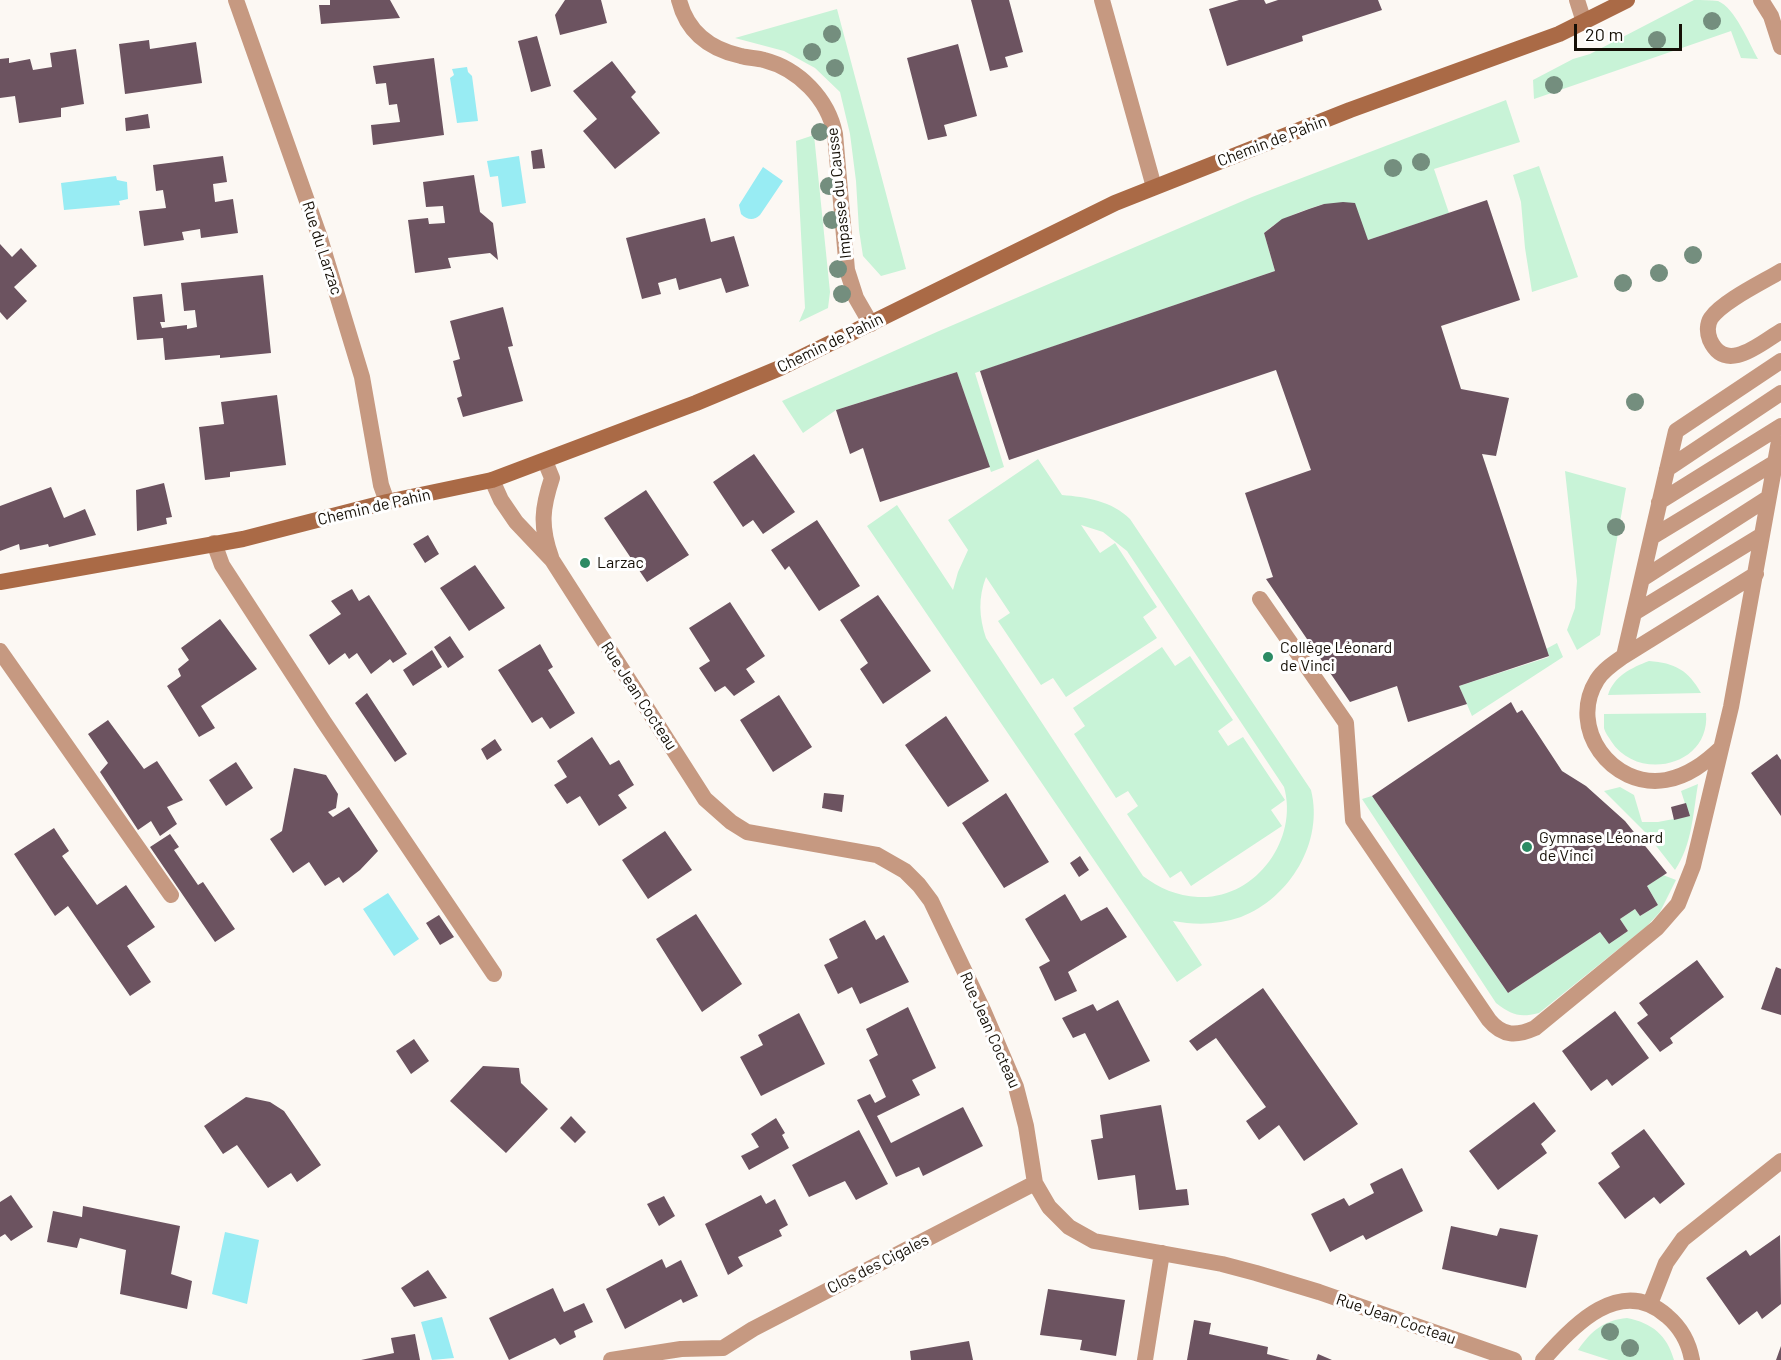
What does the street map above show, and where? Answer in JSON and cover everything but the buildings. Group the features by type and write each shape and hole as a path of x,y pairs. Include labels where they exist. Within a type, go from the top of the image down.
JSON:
{"main road":[{"name":"Chemin de Pahin","path":"0,582 243,539 387,502 492,480 707,399 780,368 1115,203 1350,110 1559,34 1626,0"}],"street":[{"name":"Rue du Larzac","path":"236,0 322,246 362,377 381,485 387,502"},
{"name":"Impasse du Causse","path":"679,0 687,22 699,36 732,53 762,59 786,69 813,90 829,115 835,134 847,270 856,298 871,324"},
{"path":"1102,0 1154,187"},
{"path":"1577,0 1584,22"},
{"path":"1761,0 1771,16 1781,47"},
{"path":"1781,271 1716,312 1708,323 1712,343 1718,350 1730,357 1745,353 1781,331"},
{"path":"1624,656 1676,431 1781,361"},
{"path":"1667,469 1781,393"},
{"path":"1659,502 1781,428"},
{"path":"1260,599 1346,723 1353,820 1490,1020 1501,1031 1508,1034 1525,1032 1535,1028 1658,928 1678,904 1693,866 1731,707 1781,428"},
{"name":"Rue Jean Cocteau","path":"544,461 552,477 544,503 542,520 544,537 552,560"},
{"path":"1652,537 1774,463"},
{"name":"Rue Jean Cocteau","path":"492,480 501,500 516,522 552,560 705,799 747,832 877,855 905,871 931,901 992,1029 1016,1087 1026,1126 1035,1183 1058,1218 1081,1235 1094,1241 1256,1273 1348,1302 1514,1360"},
{"path":"1642,579 1768,498"},
{"path":"1634,613 1762,535"},
{"path":"214,543 222,565 279,653 494,974"},
{"path":"1721,747 1695,770 1668,780 1644,781 1630,777 1606,760 1591,734 1586,715 1587,704 1598,679 1624,656 1755,574"},
{"path":"0,651 171,895"},
{"path":"1650,1304 1666,1263 1683,1239 1781,1161"},
{"name":"Clos des Cigales","path":"611,1360 681,1349 726,1354 753,1329 1035,1183"},
{"path":"1145,1360 1162,1253"},
{"path":"1544,1360 1569,1333 1596,1310 1637,1300 1650,1304 1670,1319 1683,1335 1692,1360"}],"green space":[{"path":"1694,0 1718,1 1724,5 1736,18 1758,59 1741,58 1731,31 1534,99 1533,80 1573,59 1590,54"},
{"path":"837,9 906,269 881,276 863,256 850,134 840,92 815,68 784,51 735,38"},
{"path":"1506,100 1520,142 1434,169 1449,213 1368,240 1324,204 1308,209 1285,219 1264,233 1275,271 975,373 1004,467 991,472 957,372 836,410 803,433 782,401 1252,197"},
{"path":"814,135 830,292 828,308 799,322 805,308 796,141"},
{"path":"1539,166 1578,277 1532,292 1521,202 1513,175"},
{"path":"1038,459 1062,495 1098,501 1123,513 1130,519 1311,790 1314,810 1307,848 1288,882 1274,896 1259,908 1224,922 1207,924 1173,921 1202,965 1177,982 867,526 897,505 953,590 968,550 948,520","holes":["1081,525 1103,532 1127,551 1284,787 1287,807 1285,827 1278,846 1268,863 1238,889 1219,895 1198,897 1183,895 1162,888 1143,876 986,638 980,607 986,577 1010,613 998,621 1041,685 1053,678 1066,697 1157,638 1143,617 1157,607 1115,543 1100,553"]},
{"path":"1565,471 1626,488 1600,635 1577,650 1567,630 1575,608 1577,581"},
{"path":"1557,643 1563,657 1472,716 1459,686 1549,657 1546,649"},
{"path":"1162,647 1175,666 1190,656 1233,720 1218,731 1228,746 1243,737 1285,800 1271,810 1282,826 1191,886 1181,871 1170,878 1127,814 1138,806 1128,791 1116,798 1074,734 1085,726 1073,708"},
{"path":"1649,661 1680,669 1686,673 1701,693 1608,695 1619,678"},
{"path":"1706,713 1704,731 1697,746 1685,756 1670,763 1654,765 1638,762 1623,754 1611,741 1604,728 1604,714"},
{"path":"1698,784 1688,840 1675,870 1646,833 1604,791 1620,787 1634,795 1642,822 1658,822 1689,816 1681,791"},
{"path":"1372,796 1508,993 1600,932 1609,944 1628,931 1620,919 1635,909 1640,916 1658,905 1647,886 1663,875 1676,880 1660,912 1647,926 1539,1013 1516,1014 1496,1003 1362,799"},
{"path":"1627,1318 1644,1323 1663,1337 1674,1360 1609,1360 1578,1350 1588,1337 1605,1324"}],"water":[{"path":"467,67 472,76 478,121 457,123 450,78 454,75 452,69"},
{"path":"519,156 526,203 502,207 498,176 490,177 487,161"},
{"path":"763,167 783,181 760,215 748,219 741,214 739,205"},
{"path":"116,176 117,180 127,182 128,199 119,201 120,205 64,210 61,183"},
{"path":"388,893 419,939 394,956 363,909"},
{"path":"225,1232 259,1240 247,1304 212,1294"},
{"path":"442,1317 454,1358 432,1360 421,1322"}],"place":[{"name":"Larzac","path":"585,563"},
{"name":"Collège Léonard de Vinci","path":"1268,657"},
{"name":"Gymnase Léonard de Vinci","path":"1527,847"}]}
